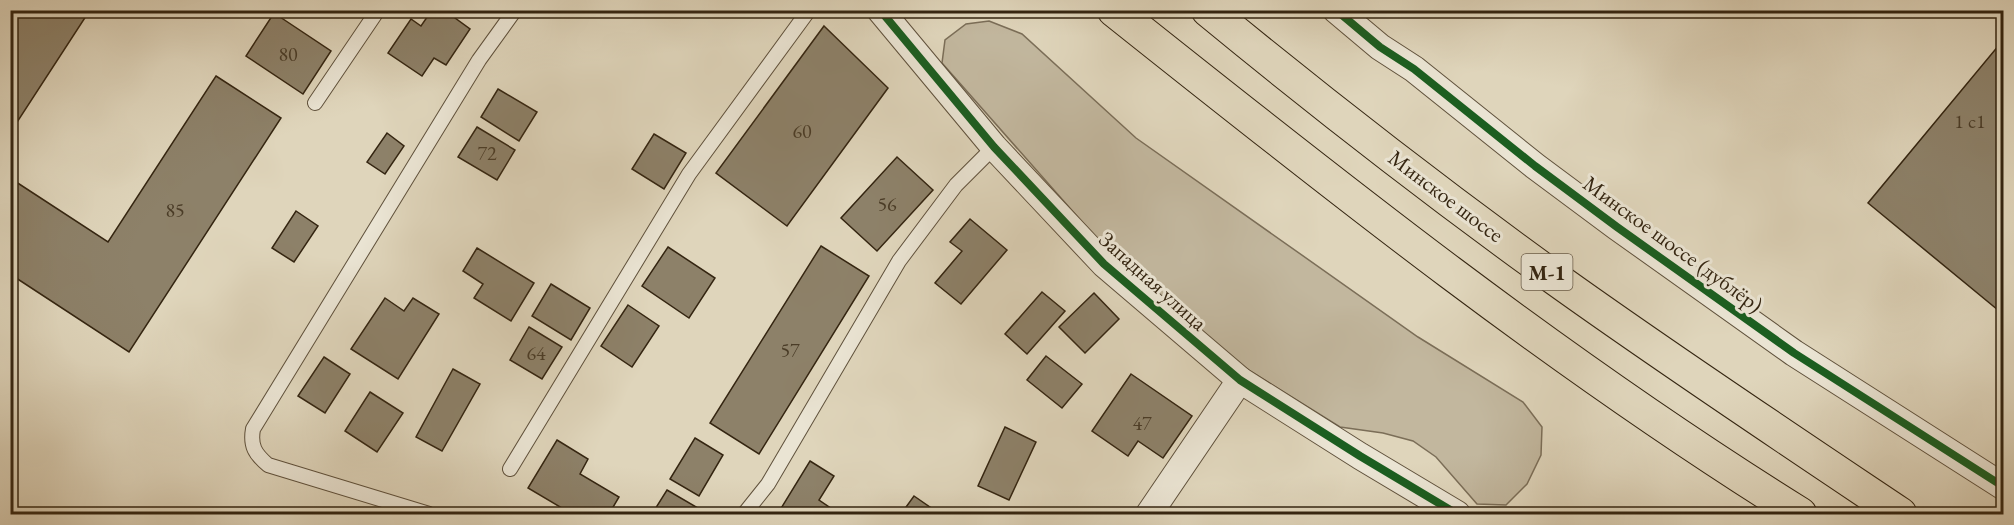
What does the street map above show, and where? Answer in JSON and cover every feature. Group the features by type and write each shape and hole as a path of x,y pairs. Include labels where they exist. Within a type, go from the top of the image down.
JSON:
{"highway":[{"name":"М-1","path":"1114,10 1282,144 1532,334 1774,504 1800,514"},
{"name":"Минское шоссе","path":"1208,10 1316,98 1556,279 1746,411 1900,514"}],"street":[{"name":"Западная улица","path":"880,10 994,147 1104,264 1240,380 1457,514"},
{"name":"Минское шоссе (дублёр)","path":"1336,10 1380,47 1414,69 1535,166 1718,299 1848,388 2004,488"},
{"path":"1361,10 1414,69"},
{"path":"1149,514 1240,380"}],"lane":[{"path":"315,103 378,10"},
{"path":"429,514 268,465 256,455 251,441 253,429 479,60 514,10"},
{"path":"510,469 689,174 808,10"},
{"path":"744,514 768,484 899,261 956,185 994,147"}],"shaded area":[{"path":"989,21 1022,34 1136,138 1418,337 1523,402 1542,427 1541,455 1527,484 1506,505 1477,504 1436,457 1413,441 1383,433 1340,427 1242,366 1105,248 942,63 945,40 966,24"}],"building":[{"path":"10,10 90,10 10,133"},
{"path":"432,10 444,10 470,29 446,65 434,58 422,76 388,53 411,19 421,26"},
{"path":"274,13 331,51 303,94 246,56"},
{"path":"824,26 888,88 787,226 716,173"},
{"path":"2004,39 2004,315 1868,203"},
{"path":"216,76 281,118 129,352 10,274 10,178 108,242"},
{"path":"498,89 537,112 519,141 481,117"},
{"path":"477,127 515,150 497,180 458,157"},
{"path":"387,133 404,146 385,174 367,162"},
{"path":"654,134 686,153 664,189 632,169"},
{"path":"897,157 933,190 877,251 841,218"},
{"path":"296,211 318,226 294,262 272,248"},
{"path":"970,219 1007,250 961,304 935,283 962,251 950,242"},
{"path":"821,246 869,276 759,454 710,423"},
{"path":"668,247 715,278 689,318 642,286"},
{"path":"477,248 534,283 511,321 474,298 483,284 463,271"},
{"path":"551,284 590,308 571,340 532,316"},
{"path":"1042,292 1065,311 1027,354 1005,334"},
{"path":"1094,293 1119,319 1085,353 1059,327"},
{"path":"385,298 404,311 413,298 439,314 398,379 351,349"},
{"path":"628,305 659,326 632,367 601,346"},
{"path":"529,327 562,347 542,379 510,360"},
{"path":"1046,356 1082,384 1062,408 1027,380"},
{"path":"324,357 350,374 325,413 298,396"},
{"path":"453,369 480,384 442,451 416,437"},
{"path":"1131,374 1192,416 1163,458 1138,441 1128,456 1092,431"},
{"path":"370,392 403,413 377,452 345,431"},
{"path":"1005,427 1036,442 1009,500 978,486"},
{"path":"695,438 723,455 699,496 670,479"},
{"path":"557,440 588,459 580,474 619,497 609,514 572,514 528,488"},
{"path":"810,461 834,476 819,500 832,509 828,514 788,514 780,510"},
{"path":"667,490 703,511 701,514 652,514"},
{"path":"914,496 940,514 901,514"}],"cycle path":[{"path":"880,10 994,147 1104,264 1240,380 1457,514"},
{"path":"1336,10 1380,47 1414,69 1535,166 1617,227 1794,353 2004,487"}]}
